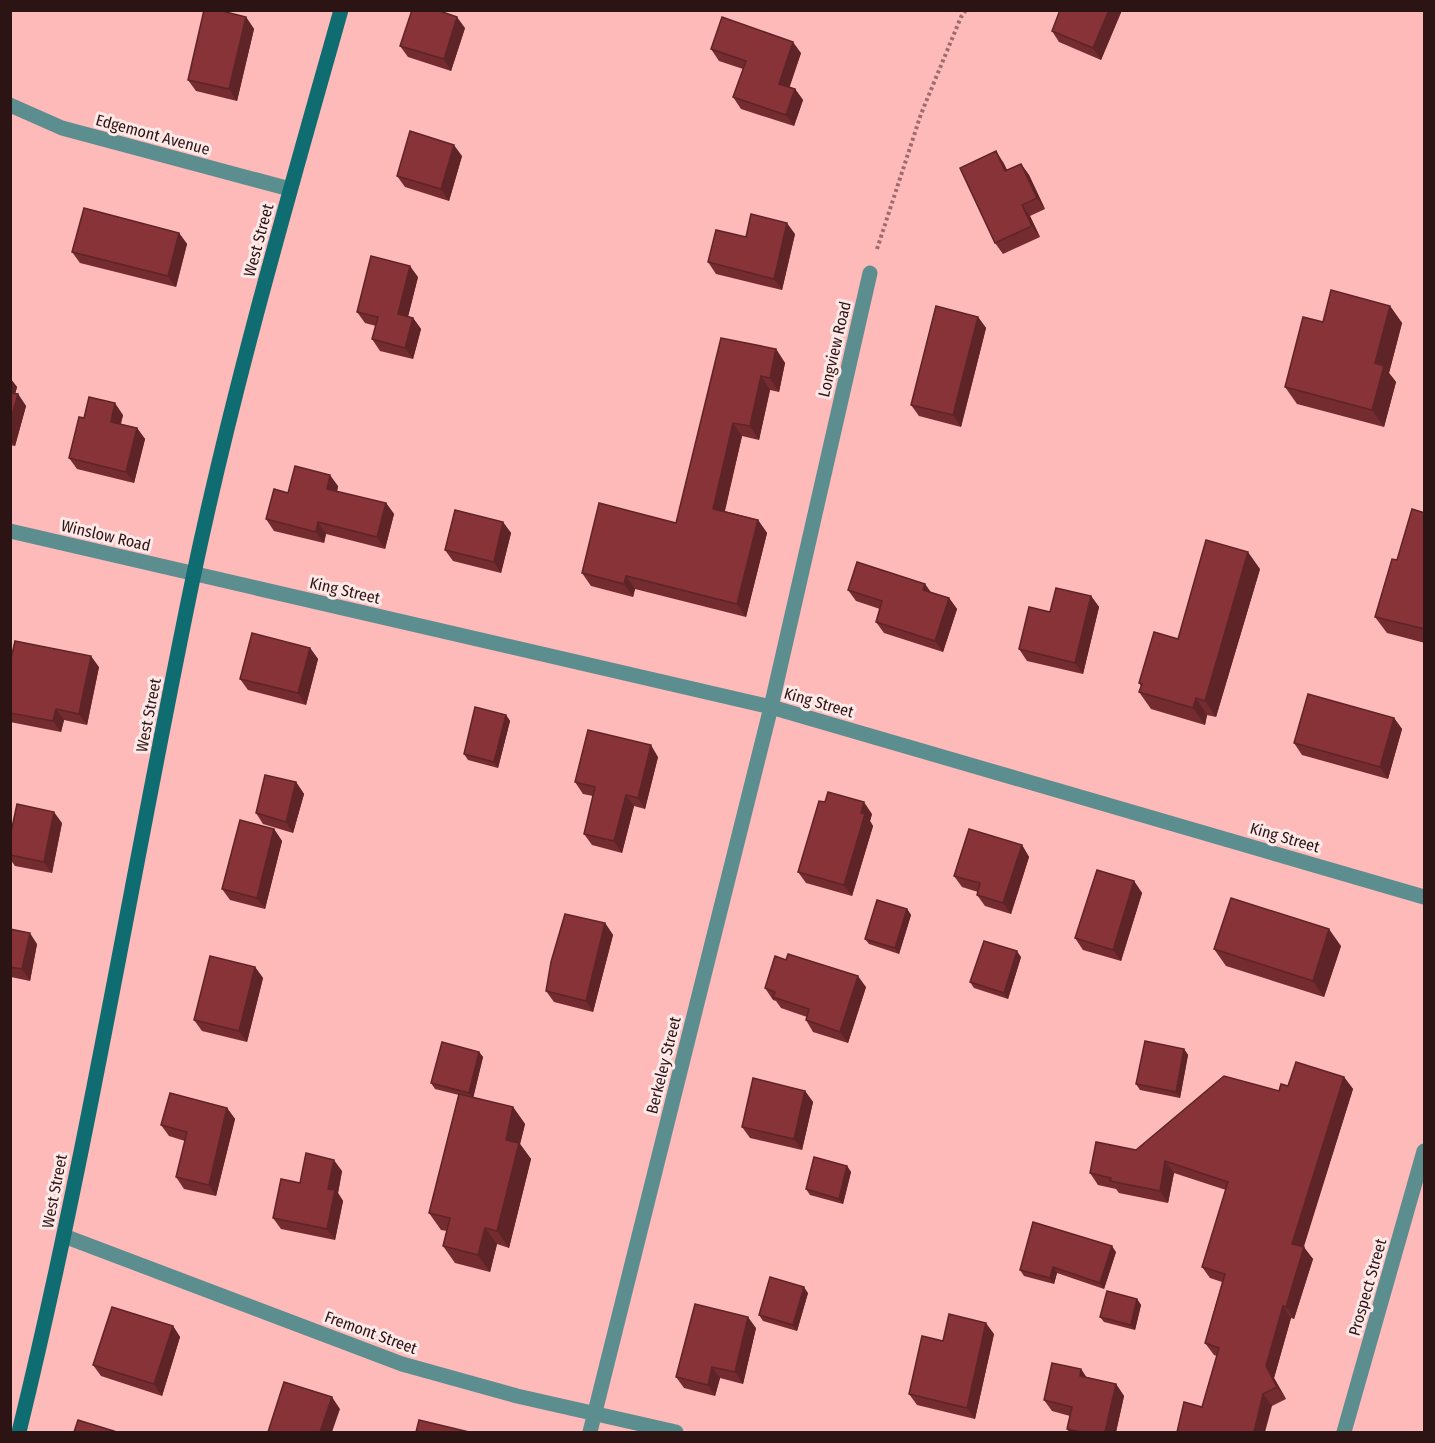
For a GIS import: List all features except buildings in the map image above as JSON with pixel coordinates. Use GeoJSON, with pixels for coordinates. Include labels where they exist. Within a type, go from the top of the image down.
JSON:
{"type":"FeatureCollection","features":[{"type":"Feature","properties":{"kind":"main road","name":"West Street"},"geometry":{"type":"LineString","coordinates":[[19,1432],[64,1236],[194,574],[290,189],[341,10]]}},
{"type":"Feature","properties":{"kind":"street","name":"Edgemont Avenue"},"geometry":{"type":"LineString","coordinates":[[10,105],[62,128],[290,189]]}},
{"type":"Feature","properties":{"kind":"street","name":"Longview Road"},"geometry":{"type":"LineString","coordinates":[[771,706],[870,273]]}},
{"type":"Feature","properties":{"kind":"street","name":"Winslow Road"},"geometry":{"type":"LineString","coordinates":[[10,531],[194,574]]}},
{"type":"Feature","properties":{"kind":"street","name":"King Street"},"geometry":{"type":"LineString","coordinates":[[194,574],[771,706],[1425,897]]}},
{"type":"Feature","properties":{"kind":"street","name":"Berkeley Street"},"geometry":{"type":"LineString","coordinates":[[590,1432],[771,706]]}},
{"type":"Feature","properties":{"kind":"street","name":"Prospect Street"},"geometry":{"type":"LineString","coordinates":[[1344,1432],[1425,1151]]}},
{"type":"Feature","properties":{"kind":"street","name":"Fremont Street"},"geometry":{"type":"LineString","coordinates":[[64,1236],[402,1364],[459,1381],[676,1432]]}},
{"type":"Feature","properties":{"kind":"path"},"geometry":{"type":"LineString","coordinates":[[870,273],[921,114],[961,17],[966,10]]}}]}
